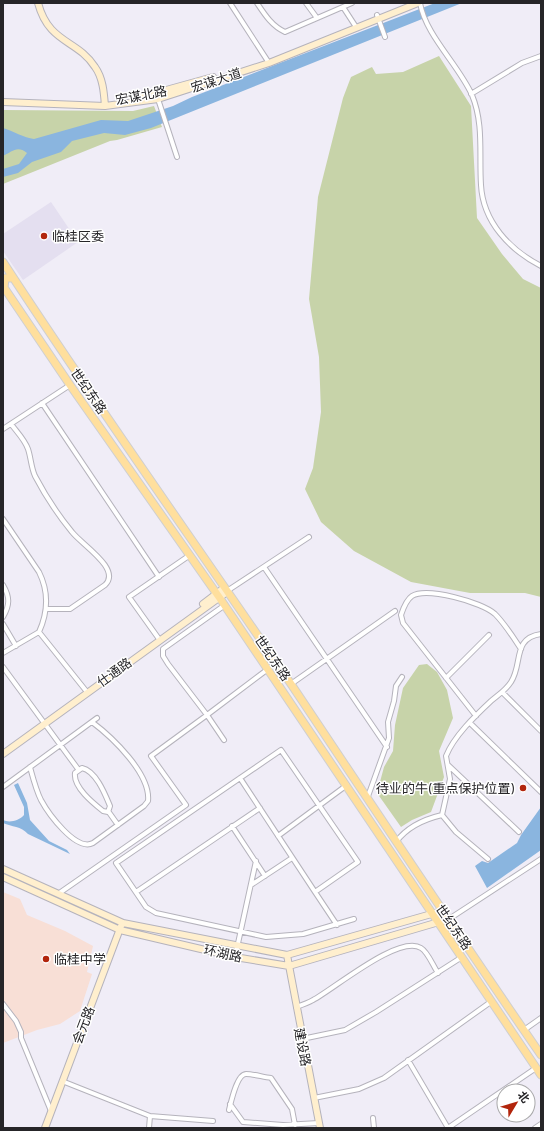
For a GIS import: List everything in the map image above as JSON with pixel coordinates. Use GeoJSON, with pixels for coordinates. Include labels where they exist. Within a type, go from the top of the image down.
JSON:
{"type":"FeatureCollection","features":[{"type":"Feature","properties":{"kind":"main road"},"geometry":{"type":"LineString","coordinates":[[38,3],[44,19],[55,34],[96,67],[101,78],[105,104]]}},
{"type":"Feature","properties":{"kind":"main road"},"geometry":{"type":"LineString","coordinates":[[377,17],[407,3]]}},
{"type":"Feature","properties":{"kind":"main road","name":"宏谋大道"},"geometry":{"type":"LineString","coordinates":[[3,102],[105,104],[158,99],[268,61],[377,17],[419,5]]}},
{"type":"Feature","properties":{"kind":"main road","name":"宏谋北路"},"geometry":{"type":"LineString","coordinates":[[3,98],[105,104],[146,96],[268,61]]}},
{"type":"Feature","properties":{"kind":"main road","name":"世纪东路"},"geometry":{"type":"LineString","coordinates":[[3,262],[80,379],[291,684],[442,911],[449,919],[541,1055]]}},
{"type":"Feature","properties":{"kind":"main road"},"geometry":{"type":"LineString","coordinates":[[4,287],[5,278],[13,278]]}},
{"type":"Feature","properties":{"kind":"main road","name":"世纪东路"},"geometry":{"type":"LineString","coordinates":[[4,287],[70,385],[225,605],[434,913],[541,1075]]}},
{"type":"Feature","properties":{"kind":"main road"},"geometry":{"type":"LineString","coordinates":[[70,385],[80,379]]}},
{"type":"Feature","properties":{"kind":"main road","name":"仕通路"},"geometry":{"type":"LineString","coordinates":[[3,754],[158,638],[226,590]]}},
{"type":"Feature","properties":{"kind":"main road","name":"仕通路"},"geometry":{"type":"LineString","coordinates":[[3,749],[44,722]]}},
{"type":"Feature","properties":{"kind":"main road","name":"环湖路"},"geometry":{"type":"LineString","coordinates":[[3,869],[123,923],[287,956],[442,911]]}},
{"type":"Feature","properties":{"kind":"main road","name":"环湖路"},"geometry":{"type":"LineString","coordinates":[[3,878],[120,930],[235,957],[289,966],[449,919]]}},
{"type":"Feature","properties":{"kind":"main road","name":"会元路"},"geometry":{"type":"LineString","coordinates":[[45,1128],[123,923]]}},
{"type":"Feature","properties":{"kind":"main road","name":"建设路"},"geometry":{"type":"LineString","coordinates":[[287,956],[319,1126]]}},
{"type":"Feature","properties":{"kind":"street"},"geometry":{"type":"LineString","coordinates":[[230,3],[268,61]]}},
{"type":"Feature","properties":{"kind":"street"},"geometry":{"type":"LineString","coordinates":[[257,3],[270,22],[278,29],[285,32],[352,3]]}},
{"type":"Feature","properties":{"kind":"street"},"geometry":{"type":"LineString","coordinates":[[306,3],[317,18]]}},
{"type":"Feature","properties":{"kind":"street"},"geometry":{"type":"LineString","coordinates":[[419,5],[425,19],[471,94],[481,132],[482,193],[489,214],[500,234],[515,250],[541,266]]}},
{"type":"Feature","properties":{"kind":"street"},"geometry":{"type":"LineString","coordinates":[[343,7],[355,26]]}},
{"type":"Feature","properties":{"kind":"street"},"geometry":{"type":"LineString","coordinates":[[377,17],[385,37]]}},
{"type":"Feature","properties":{"kind":"street"},"geometry":{"type":"LineString","coordinates":[[471,94],[522,63],[541,56]]}},
{"type":"Feature","properties":{"kind":"street"},"geometry":{"type":"LineString","coordinates":[[158,99],[178,157]]}},
{"type":"Feature","properties":{"kind":"street"},"geometry":{"type":"LineString","coordinates":[[3,429],[70,385]]}},
{"type":"Feature","properties":{"kind":"street"},"geometry":{"type":"LineString","coordinates":[[42,403],[159,577]]}},
{"type":"Feature","properties":{"kind":"street"},"geometry":{"type":"LineString","coordinates":[[11,424],[27,446],[34,475],[56,511],[77,538],[106,565],[110,574],[109,580],[105,585],[70,609],[46,609]]}},
{"type":"Feature","properties":{"kind":"street"},"geometry":{"type":"LineString","coordinates":[[3,519],[41,577],[47,594],[46,609],[39,632],[3,653]]}},
{"type":"Feature","properties":{"kind":"street"},"geometry":{"type":"LineString","coordinates":[[226,590],[309,537]]}},
{"type":"Feature","properties":{"kind":"street"},"geometry":{"type":"LineString","coordinates":[[158,638],[129,597],[190,555]]}},
{"type":"Feature","properties":{"kind":"street"},"geometry":{"type":"LineString","coordinates":[[264,567],[387,747]]}},
{"type":"Feature","properties":{"kind":"street"},"geometry":{"type":"LineString","coordinates":[[3,585],[7,592],[9,603],[3,617]]}},
{"type":"Feature","properties":{"kind":"street"},"geometry":{"type":"LineString","coordinates":[[476,716],[402,621],[401,615],[405,606],[412,596],[446,595],[458,597],[488,609],[499,619],[521,649]]}},
{"type":"Feature","properties":{"kind":"street"},"geometry":{"type":"LineString","coordinates":[[224,740],[168,664],[163,650],[225,605]]}},
{"type":"Feature","properties":{"kind":"street"},"geometry":{"type":"LineString","coordinates":[[291,684],[395,611]]}},
{"type":"Feature","properties":{"kind":"street"},"geometry":{"type":"LineString","coordinates":[[3,624],[16,646]]}},
{"type":"Feature","properties":{"kind":"street"},"geometry":{"type":"LineString","coordinates":[[39,632],[86,691]]}},
{"type":"Feature","properties":{"kind":"street"},"geometry":{"type":"LineString","coordinates":[[442,814],[449,784],[446,756],[448,752],[476,716],[502,692],[514,676],[521,649],[528,639],[541,634]]}},
{"type":"Feature","properties":{"kind":"street"},"geometry":{"type":"LineString","coordinates":[[446,678],[489,635]]}},
{"type":"Feature","properties":{"kind":"street"},"geometry":{"type":"LineString","coordinates":[[3,667],[78,769]]}},
{"type":"Feature","properties":{"kind":"street"},"geometry":{"type":"LineString","coordinates":[[58,894],[186,805],[150,756],[268,669]]}},
{"type":"Feature","properties":{"kind":"street"},"geometry":{"type":"LineString","coordinates":[[367,799],[390,738],[388,722],[394,701],[396,686],[402,677]]}},
{"type":"Feature","properties":{"kind":"street"},"geometry":{"type":"LineString","coordinates":[[502,692],[541,731]]}},
{"type":"Feature","properties":{"kind":"street"},"geometry":{"type":"LineString","coordinates":[[3,787],[97,718]]}},
{"type":"Feature","properties":{"kind":"street"},"geometry":{"type":"LineString","coordinates":[[30,767],[39,795],[46,809],[62,827],[79,842],[90,844],[118,825],[146,804],[148,799],[147,792],[140,775],[129,757],[114,740],[92,722]]}},
{"type":"Feature","properties":{"kind":"street"},"geometry":{"type":"LineString","coordinates":[[470,723],[541,792]]}},
{"type":"Feature","properties":{"kind":"street"},"geometry":{"type":"LineString","coordinates":[[315,892],[358,862],[282,750],[116,862],[146,907],[156,913],[266,937],[314,932],[354,919]]}},
{"type":"Feature","properties":{"kind":"street"},"geometry":{"type":"LineString","coordinates":[[448,765],[519,832]]}},
{"type":"Feature","properties":{"kind":"street"},"geometry":{"type":"LineString","coordinates":[[78,769],[82,768],[87,770],[97,780],[110,806],[108,811]]}},
{"type":"Feature","properties":{"kind":"street"},"geometry":{"type":"LineString","coordinates":[[78,769],[75,773],[75,778],[83,791],[103,811],[108,811],[118,825]]}},
{"type":"Feature","properties":{"kind":"street"},"geometry":{"type":"LineString","coordinates":[[240,778],[338,925]]}},
{"type":"Feature","properties":{"kind":"street"},"geometry":{"type":"LineString","coordinates":[[278,836],[347,785]]}},
{"type":"Feature","properties":{"kind":"street"},"geometry":{"type":"LineString","coordinates":[[136,892],[260,808]]}},
{"type":"Feature","properties":{"kind":"street"},"geometry":{"type":"LineString","coordinates":[[396,842],[400,836],[418,824],[442,814]]}},
{"type":"Feature","properties":{"kind":"street"},"geometry":{"type":"LineString","coordinates":[[442,814],[456,832],[488,859]]}},
{"type":"Feature","properties":{"kind":"street"},"geometry":{"type":"LineString","coordinates":[[232,826],[265,876]]}},
{"type":"Feature","properties":{"kind":"street"},"geometry":{"type":"LineString","coordinates":[[251,885],[292,858]]}},
{"type":"Feature","properties":{"kind":"street"},"geometry":{"type":"LineString","coordinates":[[449,919],[541,859]]}},
{"type":"Feature","properties":{"kind":"street"},"geometry":{"type":"LineString","coordinates":[[235,957],[256,861]]}},
{"type":"Feature","properties":{"kind":"street"},"geometry":{"type":"LineString","coordinates":[[296,1007],[313,1001],[383,955],[400,948],[417,946],[422,949],[438,973]]}},
{"type":"Feature","properties":{"kind":"street"},"geometry":{"type":"LineString","coordinates":[[302,1039],[345,1030],[462,957]]}},
{"type":"Feature","properties":{"kind":"street"},"geometry":{"type":"LineString","coordinates":[[314,1098],[364,1088],[384,1078],[492,1001]]}},
{"type":"Feature","properties":{"kind":"street"},"geometry":{"type":"LineString","coordinates":[[3,1004],[18,1027],[21,1038],[51,1111]]}},
{"type":"Feature","properties":{"kind":"street"},"geometry":{"type":"LineString","coordinates":[[524,1030],[541,1018]]}},
{"type":"Feature","properties":{"kind":"street"},"geometry":{"type":"LineString","coordinates":[[408,1060],[448,1128],[536,1068]]}},
{"type":"Feature","properties":{"kind":"street"},"geometry":{"type":"LineString","coordinates":[[229,1110],[238,1080],[242,1075],[247,1074],[271,1078],[292,1109],[295,1125]]}},
{"type":"Feature","properties":{"kind":"street"},"geometry":{"type":"LineString","coordinates":[[62,1081],[150,1116],[213,1121]]}},
{"type":"Feature","properties":{"kind":"street"},"geometry":{"type":"LineString","coordinates":[[230,1104],[243,1122],[319,1126]]}},
{"type":"Feature","properties":{"kind":"street"},"geometry":{"type":"LineString","coordinates":[[149,1128],[150,1116]]}},
{"type":"Feature","properties":{"kind":"street"},"geometry":{"type":"LineString","coordinates":[[373,1118],[374,1128]]}},
{"type":"Feature","properties":{"kind":"street"},"geometry":{"type":"LineString","coordinates":[[535,1128],[541,1124]]}},
{"type":"Feature","properties":{"kind":"shaded area"},"geometry":{"type":"Polygon","coordinates":[[[51,202],[78,242],[23,280],[3,251],[3,234],[51,202]]]}},
{"type":"Feature","properties":{"kind":"shaded area","name":"临桂中学"},"geometry":{"type":"Polygon","coordinates":[[[3,892],[20,899],[27,915],[65,931],[93,946],[87,972],[92,974],[80,1011],[60,1024],[37,1030],[3,1043],[3,892]]]}},
{"type":"Feature","properties":{"kind":"green space"},"geometry":{"type":"Polygon","coordinates":[[[439,56],[471,106],[477,218],[502,254],[523,279],[541,288],[541,597],[525,593],[470,593],[411,582],[354,551],[321,522],[305,489],[313,468],[321,412],[319,357],[309,299],[318,197],[343,98],[351,77],[372,67],[376,74],[403,72],[439,56]]]}},
{"type":"Feature","properties":{"kind":"green space"},"geometry":{"type":"Polygon","coordinates":[[[154,106],[162,127],[110,141],[3,184],[3,110],[133,111],[154,106]]]}},
{"type":"Feature","properties":{"kind":"green space"},"geometry":{"type":"Polygon","coordinates":[[[427,664],[437,672],[447,690],[453,718],[439,751],[444,777],[431,812],[412,820],[401,827],[377,793],[384,767],[393,751],[395,725],[403,688],[419,665],[427,664]]]}},
{"type":"Feature","properties":{"kind":"water"},"geometry":{"type":"Polygon","coordinates":[[[435,3],[462,3],[151,128],[125,135],[104,133],[72,141],[61,152],[32,162],[18,173],[3,177],[3,169],[19,164],[27,153],[17,149],[3,156],[3,128],[34,139],[101,120],[128,121],[173,106],[192,97],[435,3]]]}},
{"type":"Feature","properties":{"kind":"water"},"geometry":{"type":"Polygon","coordinates":[[[18,783],[27,803],[30,820],[49,841],[67,850],[70,854],[28,834],[19,828],[3,823],[3,820],[14,821],[24,815],[24,807],[14,785],[18,783]]]}},
{"type":"Feature","properties":{"kind":"water"},"geometry":{"type":"Polygon","coordinates":[[[541,807],[541,850],[487,888],[475,866],[482,861],[488,863],[517,843],[541,807]]]}},
{"type":"Feature","properties":{"kind":"place","name":"临桂区委"},"geometry":{"type":"Point","coordinates":[44,236]}},
{"type":"Feature","properties":{"kind":"place","name":"待业的牛(重点保护位置)"},"geometry":{"type":"Point","coordinates":[523,788]}},
{"type":"Feature","properties":{"kind":"place","name":"临桂中学"},"geometry":{"type":"Point","coordinates":[46,959]}}]}
